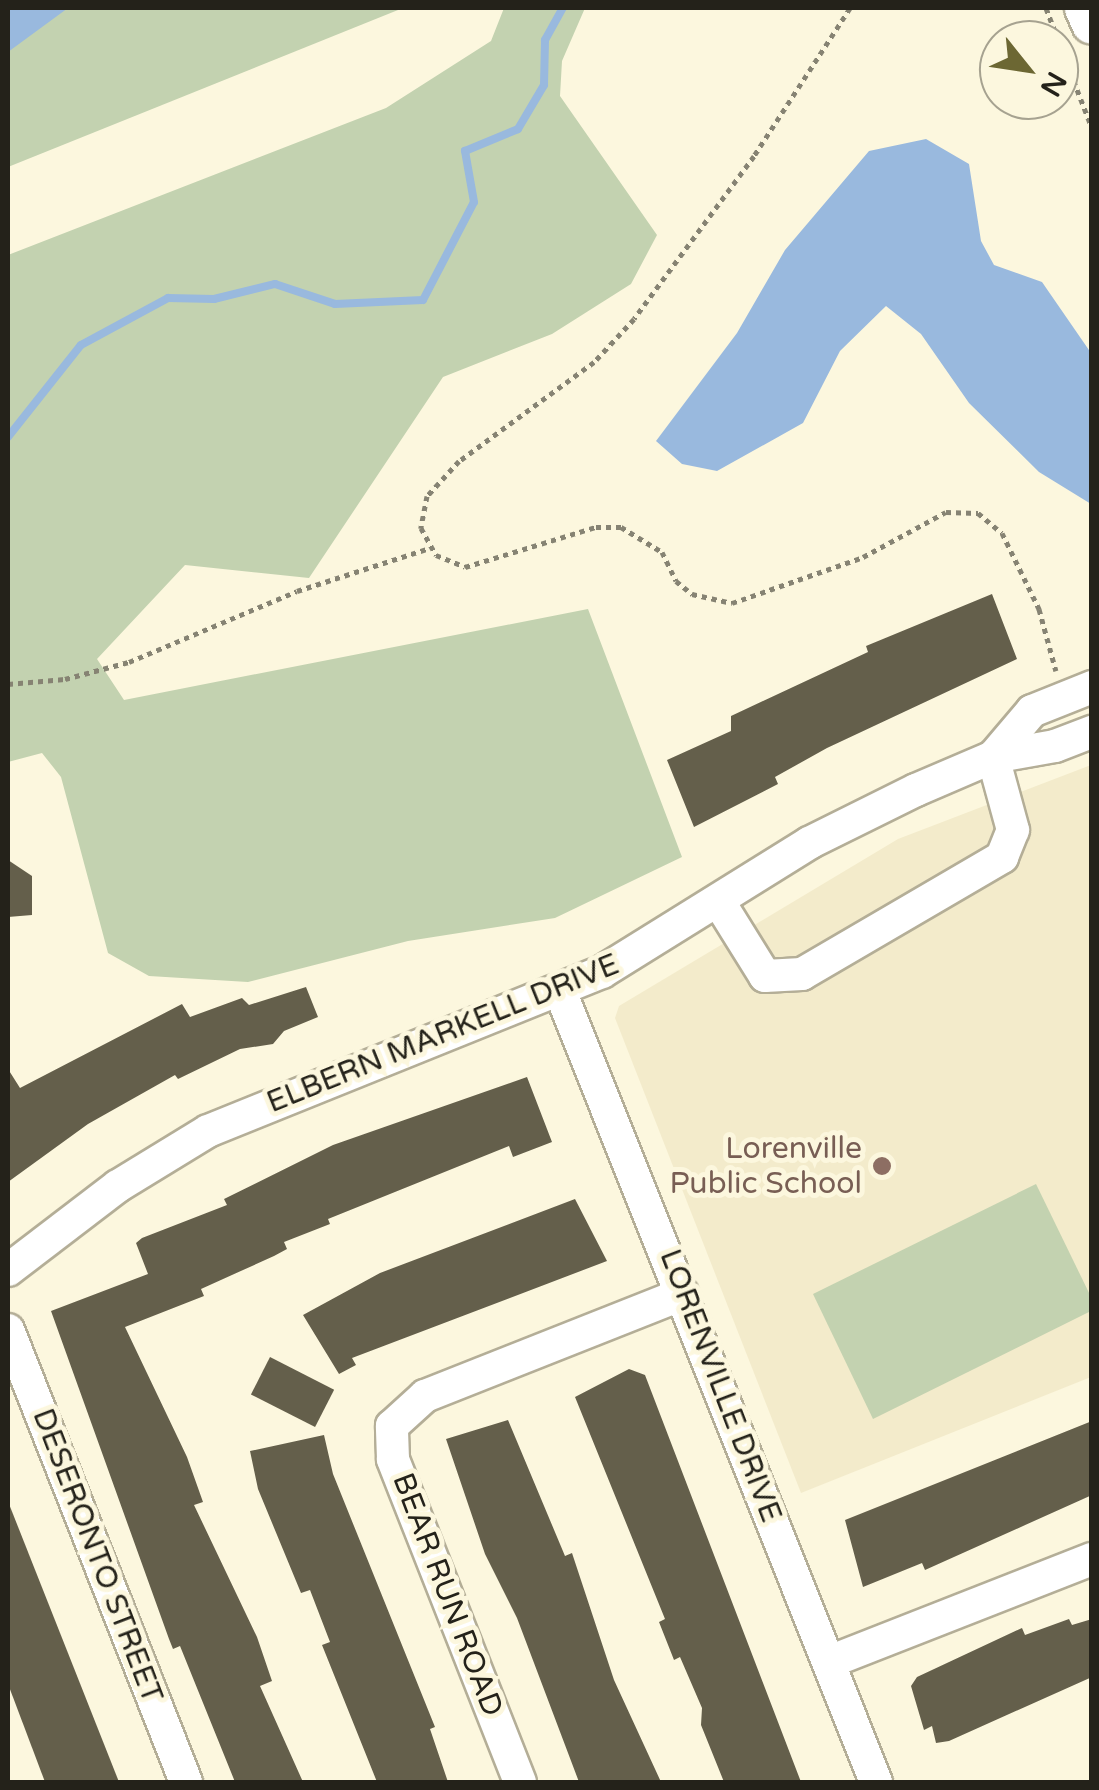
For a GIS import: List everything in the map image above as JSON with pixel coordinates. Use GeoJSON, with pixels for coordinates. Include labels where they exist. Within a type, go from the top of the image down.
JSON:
{"type":"FeatureCollection","features":[{"type":"Feature","properties":{"kind":"main road"},"geometry":{"type":"LineString","coordinates":[[1085,8],[1092,24]]}},
{"type":"Feature","properties":{"kind":"street","name":"ELBERN MARKELL DRIVE"},"geometry":{"type":"LineString","coordinates":[[994,757],[1032,711],[1092,686]]}},
{"type":"Feature","properties":{"kind":"street","name":"ELBERN MARKELL DRIVE"},"geometry":{"type":"LineString","coordinates":[[8,1270],[118,1186],[208,1131],[560,991],[627,960],[855,818],[994,757],[1055,746],[1092,732]]}},
{"type":"Feature","properties":{"kind":"street"},"geometry":{"type":"LineString","coordinates":[[720,902],[766,976],[802,974],[1002,857],[1013,830],[994,757]]}},
{"type":"Feature","properties":{"kind":"street","name":"LORENVILLE DRIVE"},"geometry":{"type":"LineString","coordinates":[[560,991],[876,1782]]}},
{"type":"Feature","properties":{"kind":"street","name":"BEAR RUN ROAD"},"geometry":{"type":"LineString","coordinates":[[520,1782],[393,1459],[392,1426],[425,1396],[683,1294]]}},
{"type":"Feature","properties":{"kind":"street","name":"DESERONTO STREET"},"geometry":{"type":"LineString","coordinates":[[8,1330],[186,1782]]}},
{"type":"Feature","properties":{"kind":"street"},"geometry":{"type":"LineString","coordinates":[[828,1662],[1092,1559]]}},
{"type":"Feature","properties":{"kind":"path"},"geometry":{"type":"LineString","coordinates":[[850,8],[754,156],[634,319],[594,362],[459,461],[427,496],[421,528],[430,548],[465,568],[596,526],[621,528],[662,552],[676,581],[692,594],[732,604],[863,557],[932,518],[962,510],[1002,533],[1039,610],[1057,673]]}},
{"type":"Feature","properties":{"kind":"path"},"geometry":{"type":"LineString","coordinates":[[1079,95],[1092,128]]}},
{"type":"Feature","properties":{"kind":"path"},"geometry":{"type":"LineString","coordinates":[[8,684],[66,679],[129,662],[297,592],[430,548]]}},
{"type":"Feature","properties":{"kind":"shaded area","name":"Lorenville Public School"},"geometry":{"type":"Polygon","coordinates":[[[1091,765],[1091,1377],[801,1493],[615,1018],[619,1006],[898,839],[1091,765]]]}},
{"type":"Feature","properties":{"kind":"green space"},"geometry":{"type":"Polygon","coordinates":[[[8,8],[403,8],[8,167],[8,8]]]}},
{"type":"Feature","properties":{"kind":"green space"},"geometry":{"type":"Polygon","coordinates":[[[504,8],[585,8],[562,61],[560,96],[657,235],[631,284],[552,334],[443,377],[309,578],[185,565],[97,659],[124,700],[588,609],[682,857],[555,918],[408,941],[248,982],[149,976],[108,953],[61,777],[42,753],[8,762],[8,255],[386,108],[491,41],[504,8]]]}},
{"type":"Feature","properties":{"kind":"green space"},"geometry":{"type":"Polygon","coordinates":[[[1036,1184],[1091,1297],[1091,1311],[873,1419],[813,1294],[1036,1184]]]}},
{"type":"Feature","properties":{"kind":"water"},"geometry":{"type":"Polygon","coordinates":[[[8,8],[68,8],[8,52],[8,8]]]}},
{"type":"Feature","properties":{"kind":"water"},"geometry":{"type":"Polygon","coordinates":[[[926,139],[969,164],[981,241],[994,265],[1042,282],[1091,353],[1091,504],[1039,472],[969,403],[921,334],[886,306],[840,351],[803,423],[717,471],[682,464],[656,441],[737,333],[785,250],[869,151],[926,139]]]}},
{"type":"Feature","properties":{"kind":"building"},"geometry":{"type":"Polygon","coordinates":[[[992,594],[1017,659],[827,748],[775,777],[778,784],[694,827],[667,760],[731,731],[731,716],[868,652],[866,646],[992,594]]]}},
{"type":"Feature","properties":{"kind":"building"},"geometry":{"type":"Polygon","coordinates":[[[8,860],[32,876],[32,915],[8,917],[8,860]]]}},
{"type":"Feature","properties":{"kind":"building"},"geometry":{"type":"Polygon","coordinates":[[[306,987],[318,1017],[284,1031],[273,1044],[240,1049],[178,1079],[175,1075],[88,1124],[8,1182],[8,1069],[20,1088],[182,1004],[190,1017],[242,998],[249,1005],[306,987]]]}},
{"type":"Feature","properties":{"kind":"building"},"geometry":{"type":"Polygon","coordinates":[[[527,1077],[552,1142],[513,1157],[509,1146],[328,1219],[330,1224],[284,1242],[287,1249],[201,1289],[204,1296],[125,1327],[187,1457],[203,1502],[194,1505],[257,1637],[272,1681],[260,1686],[303,1782],[235,1782],[180,1646],[173,1649],[169,1639],[51,1311],[148,1274],[136,1243],[142,1238],[227,1205],[224,1199],[333,1145],[527,1077]]]}},
{"type":"Feature","properties":{"kind":"building"},"geometry":{"type":"Polygon","coordinates":[[[575,1199],[607,1261],[352,1358],[356,1365],[339,1374],[303,1315],[380,1273],[575,1199]]]}},
{"type":"Feature","properties":{"kind":"building"},"geometry":{"type":"Polygon","coordinates":[[[270,1357],[334,1390],[315,1427],[251,1394],[270,1357]]]}},
{"type":"Feature","properties":{"kind":"building"},"geometry":{"type":"Polygon","coordinates":[[[629,1369],[645,1375],[801,1782],[724,1782],[701,1725],[702,1708],[680,1657],[674,1660],[659,1622],[665,1619],[575,1397],[629,1369]]]}},
{"type":"Feature","properties":{"kind":"building"},"geometry":{"type":"Polygon","coordinates":[[[508,1420],[565,1556],[572,1553],[614,1680],[661,1782],[579,1782],[517,1618],[485,1554],[446,1439],[508,1420]]]}},
{"type":"Feature","properties":{"kind":"building"},"geometry":{"type":"Polygon","coordinates":[[[1092,1421],[1092,1495],[925,1570],[922,1563],[863,1587],[845,1520],[1092,1421]]]}},
{"type":"Feature","properties":{"kind":"building"},"geometry":{"type":"Polygon","coordinates":[[[324,1435],[333,1474],[435,1727],[430,1729],[448,1782],[377,1782],[322,1645],[330,1642],[310,1590],[301,1593],[258,1489],[250,1451],[324,1435]]]}},
{"type":"Feature","properties":{"kind":"building"},"geometry":{"type":"Polygon","coordinates":[[[8,1504],[119,1782],[45,1782],[8,1684],[8,1504]]]}},
{"type":"Feature","properties":{"kind":"building"},"geometry":{"type":"Polygon","coordinates":[[[1069,1619],[1072,1625],[1092,1619],[1092,1677],[949,1741],[936,1743],[932,1726],[924,1730],[911,1686],[917,1677],[1022,1628],[1025,1635],[1069,1619]]]}},
{"type":"Feature","properties":{"kind":"waterway"},"geometry":{"type":"LineString","coordinates":[[8,437],[81,345],[168,298],[214,299],[275,284],[335,304],[423,300],[474,202],[465,151],[518,129],[544,85],[545,40],[563,8]]}},
{"type":"Feature","properties":{"kind":"place","name":"Lorenville Public School"},"geometry":{"type":"Point","coordinates":[882,1166]}}]}
